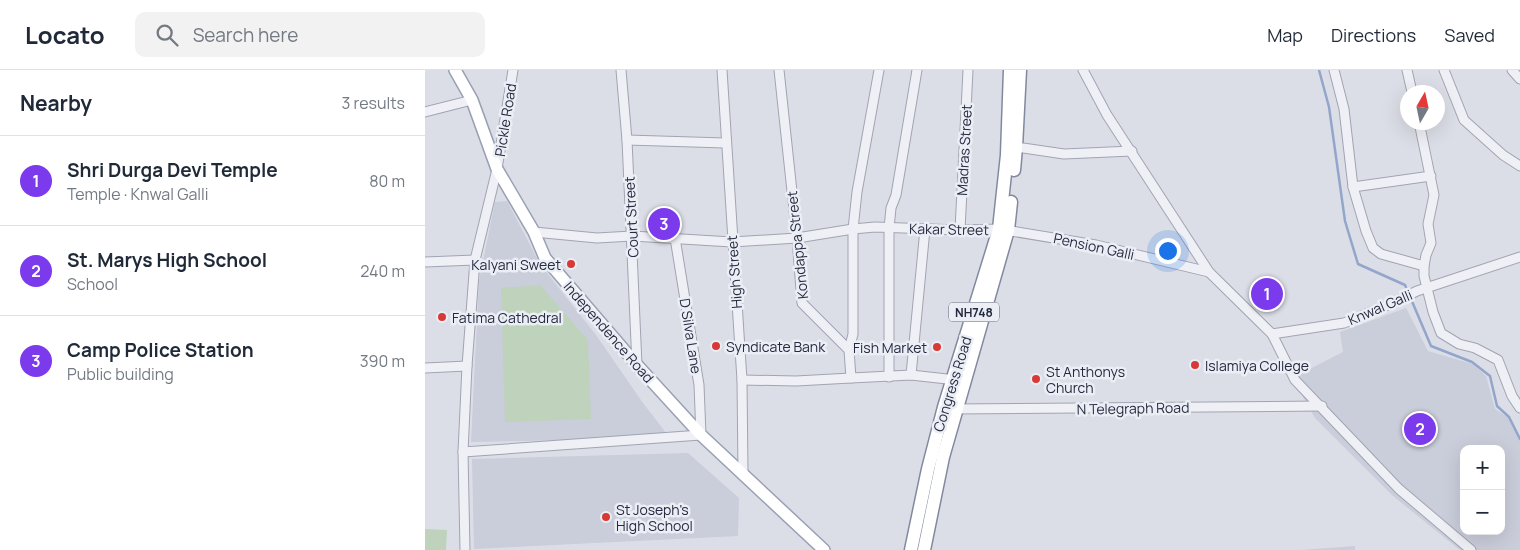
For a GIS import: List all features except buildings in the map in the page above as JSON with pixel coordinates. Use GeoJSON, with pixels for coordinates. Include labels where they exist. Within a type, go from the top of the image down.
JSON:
{"type":"FeatureCollection","features":[{"type":"Feature","properties":{"kind":"highway","name":"Congress Road"},"geometry":{"type":"LineString","coordinates":[[1004,229],[1011,70]]}},
{"type":"Feature","properties":{"kind":"highway","name":"Congress Road"},"geometry":{"type":"LineString","coordinates":[[911,550],[928,469],[959,380],[1004,229],[1016,147],[1020,70]]}},
{"type":"Feature","properties":{"kind":"highway","name":"Congress Road"},"geometry":{"type":"LineString","coordinates":[[924,550],[943,457],[950,408]]}},
{"type":"Feature","properties":{"kind":"main road","name":"Independence Road"},"geometry":{"type":"LineString","coordinates":[[455,70],[472,100],[497,170],[534,232],[545,258],[637,365],[701,435],[824,550]]}},
{"type":"Feature","properties":{"kind":"street","name":"Pickle Road"},"geometry":{"type":"LineString","coordinates":[[465,550],[463,452],[475,260],[497,170],[513,70]]}},
{"type":"Feature","properties":{"kind":"street","name":"Court Street"},"geometry":{"type":"LineString","coordinates":[[621,70],[627,140],[637,365]]}},
{"type":"Feature","properties":{"kind":"street","name":"High Street"},"geometry":{"type":"LineString","coordinates":[[722,70],[725,143],[742,380],[743,473]]}},
{"type":"Feature","properties":{"kind":"street","name":"Kondappa Street"},"geometry":{"type":"LineString","coordinates":[[779,70],[802,304],[849,350]]}},
{"type":"Feature","properties":{"kind":"street"},"geometry":{"type":"LineString","coordinates":[[851,378],[849,350],[853,334],[853,229],[857,192],[879,70]]}},
{"type":"Feature","properties":{"kind":"street"},"geometry":{"type":"LineString","coordinates":[[889,377],[889,228],[891,208],[898,185],[917,70]]}},
{"type":"Feature","properties":{"kind":"street","name":"Madras Street"},"geometry":{"type":"LineString","coordinates":[[960,230],[968,70]]}},
{"type":"Feature","properties":{"kind":"street"},"geometry":{"type":"LineString","coordinates":[[1083,70],[1107,115],[1209,272],[1272,334],[1295,380],[1399,489],[1471,550]]}},
{"type":"Feature","properties":{"kind":"street"},"geometry":{"type":"LineString","coordinates":[[1334,70],[1344,109],[1353,187],[1373,248],[1381,254],[1424,266]]}},
{"type":"Feature","properties":{"kind":"street"},"geometry":{"type":"LineString","coordinates":[[1407,70],[1410,85]]}},
{"type":"Feature","properties":{"kind":"street"},"geometry":{"type":"LineString","coordinates":[[1444,70],[1464,120],[1503,155],[1520,166]]}},
{"type":"Feature","properties":{"kind":"street"},"geometry":{"type":"LineString","coordinates":[[1512,70],[1520,79]]}},
{"type":"Feature","properties":{"kind":"street"},"geometry":{"type":"LineString","coordinates":[[425,112],[472,100]]}},
{"type":"Feature","properties":{"kind":"street"},"geometry":{"type":"LineString","coordinates":[[1421,130],[1435,194],[1429,224],[1431,243],[1426,254],[1424,266],[1424,276],[1433,312],[1441,333],[1459,344],[1475,348],[1498,360],[1512,396],[1520,408]]}},
{"type":"Feature","properties":{"kind":"street"},"geometry":{"type":"LineString","coordinates":[[627,140],[725,143]]}},
{"type":"Feature","properties":{"kind":"street"},"geometry":{"type":"LineString","coordinates":[[1016,147],[1064,154],[1132,151]]}},
{"type":"Feature","properties":{"kind":"street"},"geometry":{"type":"LineString","coordinates":[[1353,187],[1431,176]]}},
{"type":"Feature","properties":{"kind":"street","name":"Kakar Street"},"geometry":{"type":"LineString","coordinates":[[534,232],[597,238],[632,236],[732,242],[797,238],[853,229],[1004,229]]}},
{"type":"Feature","properties":{"kind":"street"},"geometry":{"type":"LineString","coordinates":[[911,375],[925,229]]}},
{"type":"Feature","properties":{"kind":"street","name":"Pension Galli"},"geometry":{"type":"LineString","coordinates":[[1004,229],[1096,245],[1209,272]]}},
{"type":"Feature","properties":{"kind":"street","name":"D Silva Lane"},"geometry":{"type":"LineString","coordinates":[[675,238],[699,385],[701,435]]}},
{"type":"Feature","properties":{"kind":"street","name":"Knwal Galli"},"geometry":{"type":"LineString","coordinates":[[1272,334],[1344,323],[1417,291],[1520,257]]}},
{"type":"Feature","properties":{"kind":"street"},"geometry":{"type":"LineString","coordinates":[[425,262],[475,260]]}},
{"type":"Feature","properties":{"kind":"street"},"geometry":{"type":"LineString","coordinates":[[425,368],[467,366]]}},
{"type":"Feature","properties":{"kind":"street"},"geometry":{"type":"LineString","coordinates":[[742,380],[796,381],[911,375],[959,380]]}},
{"type":"Feature","properties":{"kind":"street","name":"N Telegraph Road"},"geometry":{"type":"LineString","coordinates":[[950,408],[1321,406]]}},
{"type":"Feature","properties":{"kind":"street"},"geometry":{"type":"LineString","coordinates":[[463,452],[701,435]]}},
{"type":"Feature","properties":{"kind":"shaded area"},"geometry":{"type":"Polygon","coordinates":[[[507,201],[540,264],[596,335],[643,403],[670,438],[471,442],[479,281],[495,202],[507,201]]]}},
{"type":"Feature","properties":{"kind":"shaded area"},"geometry":{"type":"Polygon","coordinates":[[[1406,308],[1428,351],[1473,364],[1486,376],[1495,409],[1510,419],[1520,439],[1520,550],[1460,550],[1393,496],[1315,418],[1292,378],[1343,352],[1340,332],[1406,308]]]}},
{"type":"Feature","properties":{"kind":"shaded area","name":"St Joseph's High School"},"geometry":{"type":"Polygon","coordinates":[[[688,453],[739,498],[738,536],[474,549],[472,459],[688,453]]]}},
{"type":"Feature","properties":{"kind":"shaded area"},"geometry":{"type":"Polygon","coordinates":[[[1355,546],[1355,550],[1301,550],[1355,546]]]}},
{"type":"Feature","properties":{"kind":"green space"},"geometry":{"type":"Polygon","coordinates":[[[540,285],[588,340],[591,419],[505,422],[501,288],[540,285]]]}},
{"type":"Feature","properties":{"kind":"green space"},"geometry":{"type":"Polygon","coordinates":[[[425,529],[447,530],[446,550],[425,550],[425,529]]]}},
{"type":"Feature","properties":{"kind":"waterway"},"geometry":{"type":"LineString","coordinates":[[1319,70],[1329,107],[1345,221],[1358,264],[1405,285],[1431,346],[1472,362],[1490,376],[1497,406],[1509,417],[1520,439]]}},
{"type":"Feature","properties":{"kind":"place","name":"Camp Police Station"},"geometry":{"type":"Point","coordinates":[664,224]}},
{"type":"Feature","properties":{"kind":"place","name":"Kalyani Sweet"},"geometry":{"type":"Point","coordinates":[571,264]}},
{"type":"Feature","properties":{"kind":"place","name":"Shri Durga Devi Temple"},"geometry":{"type":"Point","coordinates":[1267,294]}},
{"type":"Feature","properties":{"kind":"place","name":"Fatima Cathedral"},"geometry":{"type":"Point","coordinates":[442,317]}},
{"type":"Feature","properties":{"kind":"place","name":"Syndicate Bank"},"geometry":{"type":"Point","coordinates":[716,346]}},
{"type":"Feature","properties":{"kind":"place","name":"Fish Market"},"geometry":{"type":"Point","coordinates":[937,347]}},
{"type":"Feature","properties":{"kind":"place","name":"Islamiya College"},"geometry":{"type":"Point","coordinates":[1195,365]}},
{"type":"Feature","properties":{"kind":"place","name":"St Anthonys Church"},"geometry":{"type":"Point","coordinates":[1036,379]}},
{"type":"Feature","properties":{"kind":"place","name":"St. Marys High School"},"geometry":{"type":"Point","coordinates":[1420,429]}},
{"type":"Feature","properties":{"kind":"place","name":"St Joseph's High School"},"geometry":{"type":"Point","coordinates":[606,517]}}]}
